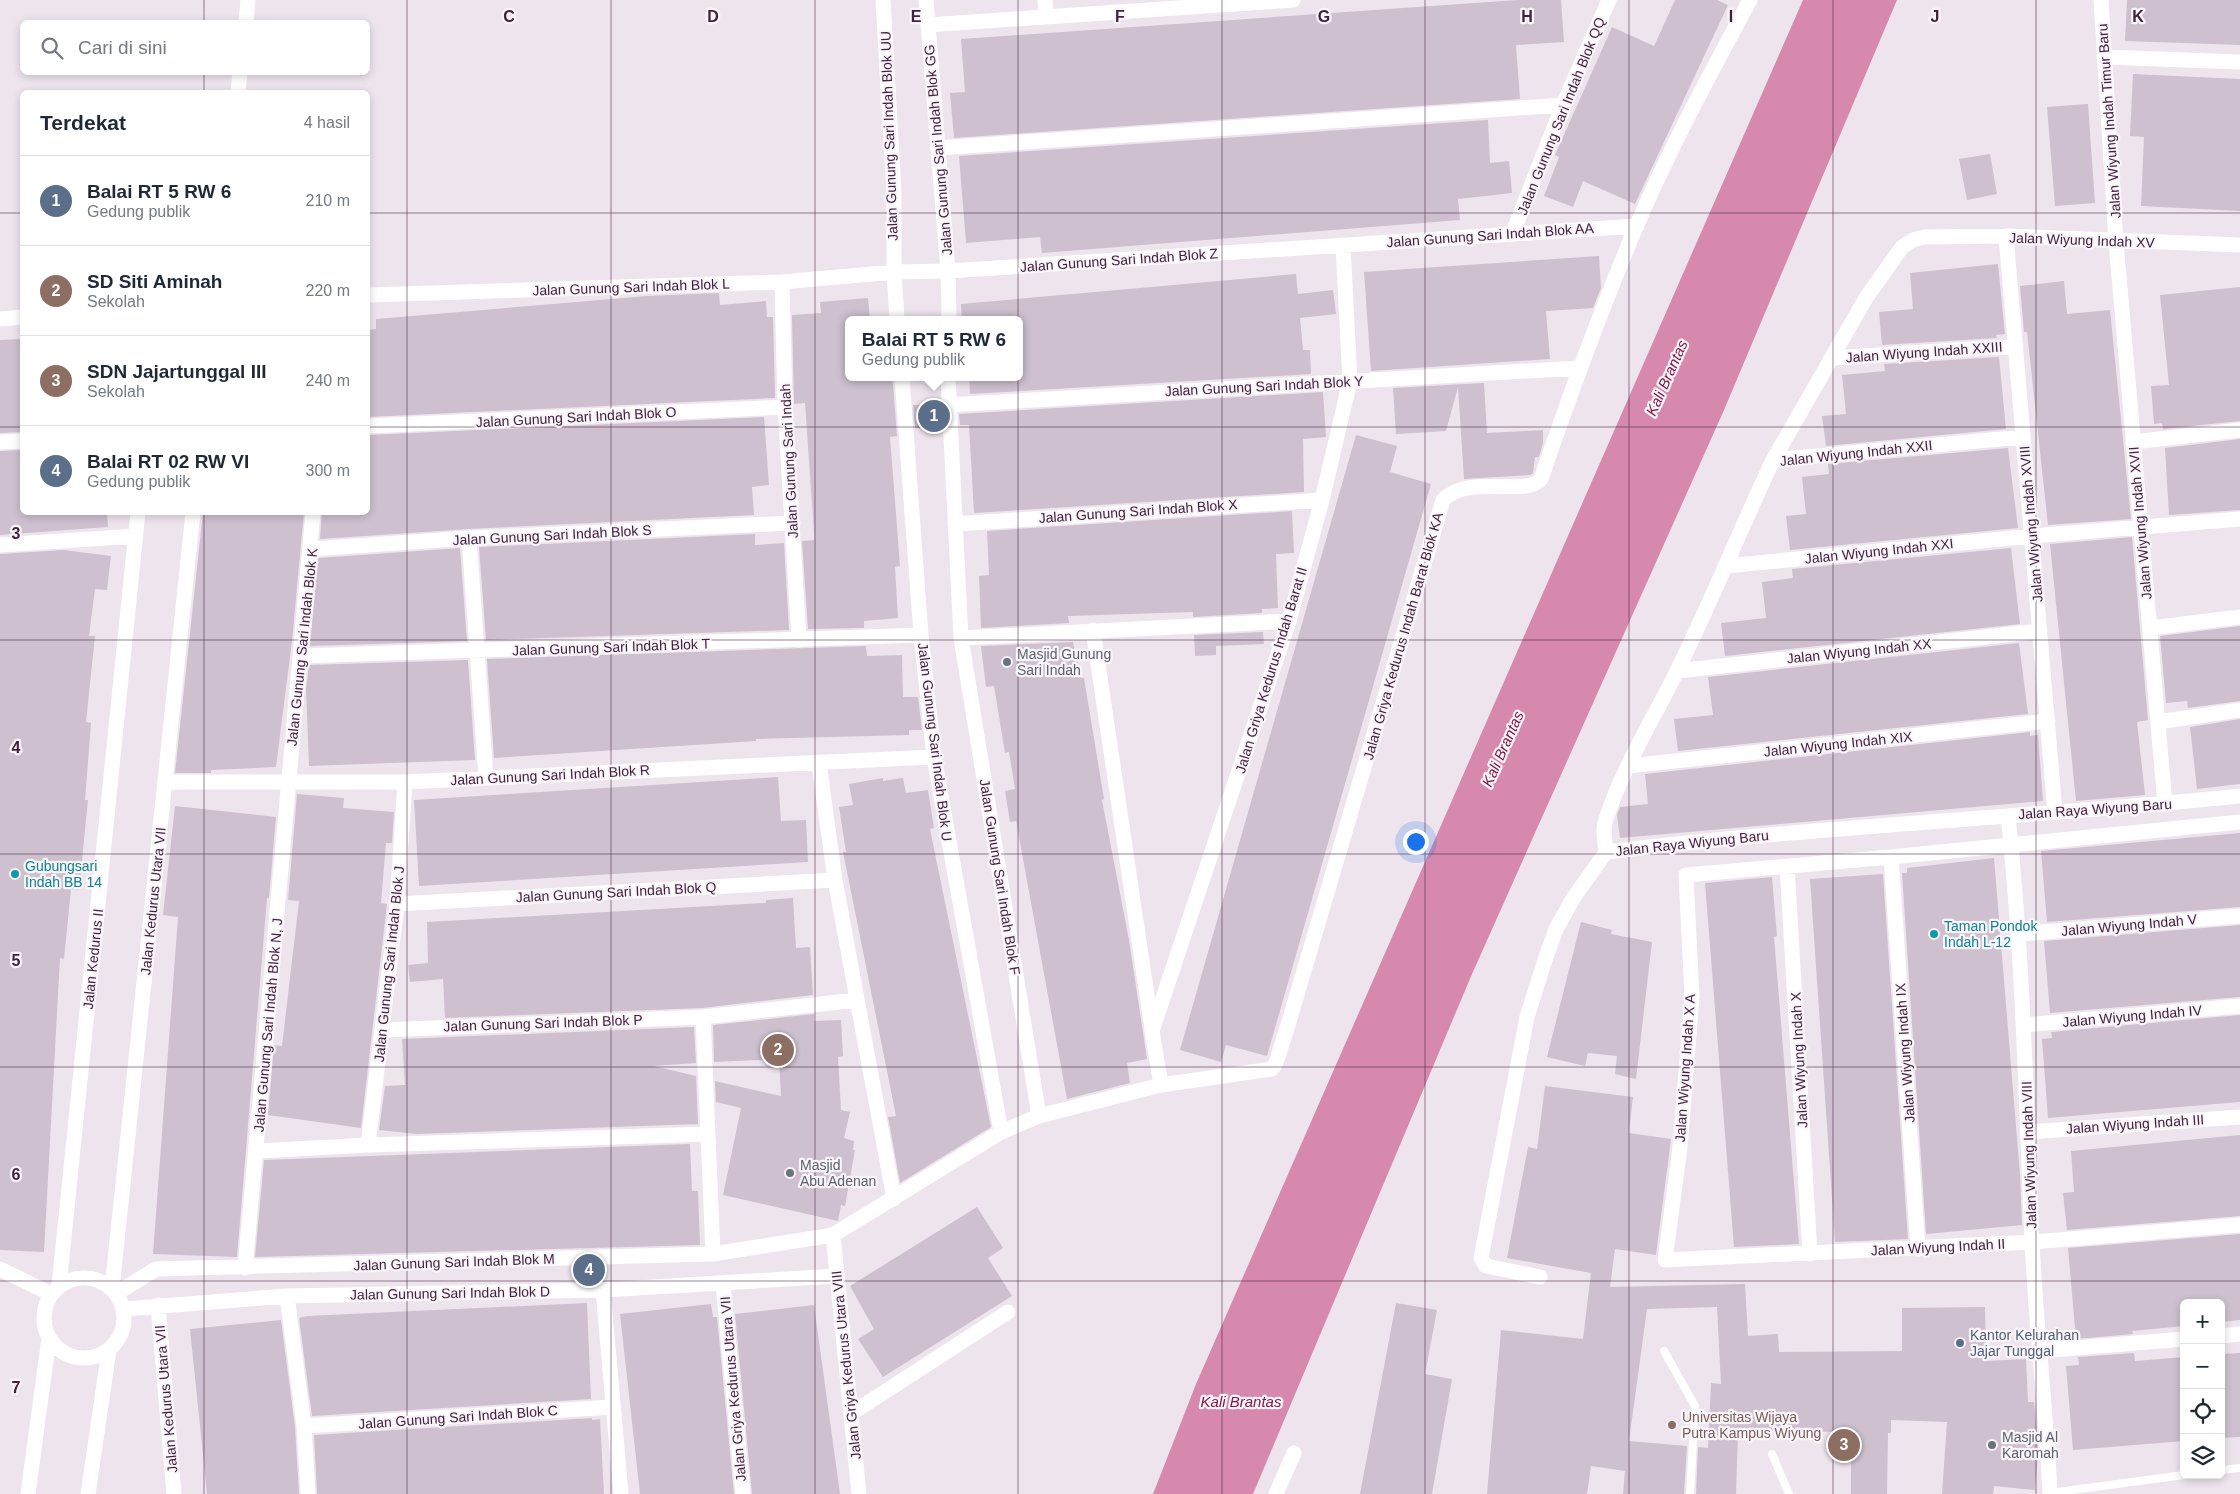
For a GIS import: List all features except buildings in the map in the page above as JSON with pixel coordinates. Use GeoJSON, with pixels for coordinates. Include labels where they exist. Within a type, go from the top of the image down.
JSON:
{"type":"FeatureCollection","features":[{"type":"Feature","properties":{"kind":"street"},"geometry":{"type":"LineString","coordinates":[[246,20],[248,0]]}},
{"type":"Feature","properties":{"kind":"street","name":"Jalan Gunung Sari Indah Blok UU"},"geometry":{"type":"LineString","coordinates":[[883,0],[894,193],[894,272]]}},
{"type":"Feature","properties":{"kind":"street","name":"Jalan Gunung Sari Indah Blok GG"},"geometry":{"type":"LineString","coordinates":[[926,0],[948,271]]}},
{"type":"Feature","properties":{"kind":"street"},"geometry":{"type":"LineString","coordinates":[[928,25],[1046,8],[1285,0]]}},
{"type":"Feature","properties":{"kind":"street","name":"Jalan Gunung Sari Indah Blok QQ"},"geometry":{"type":"LineString","coordinates":[[1513,232],[1563,105],[1609,0]]}},
{"type":"Feature","properties":{"kind":"street","name":"Jalan Griya Kedurus Indah Barat Blok KA"},"geometry":{"type":"LineString","coordinates":[[1268,1071],[1276,1063],[1285,1035],[1443,500],[1452,492],[1464,487],[1524,486],[1539,481],[1579,368],[1637,226],[1697,101],[1750,0]]}},
{"type":"Feature","properties":{"kind":"street","name":"Jalan Wiyung Indah Timur Baru"},"geometry":{"type":"LineString","coordinates":[[2101,0],[2116,242]]}},
{"type":"Feature","properties":{"kind":"street"},"geometry":{"type":"LineString","coordinates":[[2104,57],[2240,62]]}},
{"type":"Feature","properties":{"kind":"street"},"geometry":{"type":"LineString","coordinates":[[238,90],[240,75]]}},
{"type":"Feature","properties":{"kind":"street"},"geometry":{"type":"LineString","coordinates":[[938,148],[1563,105]]}},
{"type":"Feature","properties":{"kind":"street","name":"Jalan Gunung Sari Indah Blok AA"},"geometry":{"type":"LineString","coordinates":[[1343,246],[1513,232],[1637,226]]}},
{"type":"Feature","properties":{"kind":"street","name":"Jalan Wiyung Indah XV"},"geometry":{"type":"LineString","coordinates":[[1833,358],[1866,298],[1902,248],[1913,240],[1924,237],[2006,236],[2116,242],[2240,245]]}},
{"type":"Feature","properties":{"kind":"street","name":"Jalan Wiyung Indah XVIII"},"geometry":{"type":"LineString","coordinates":[[2006,236],[2056,812]]}},
{"type":"Feature","properties":{"kind":"street","name":"Jalan Wiyung Indah XVII"},"geometry":{"type":"LineString","coordinates":[[2116,242],[2165,804]]}},
{"type":"Feature","properties":{"kind":"street","name":"Jalan Gunung Sari Indah Blok Z"},"geometry":{"type":"LineString","coordinates":[[894,272],[948,271],[1343,246]]}},
{"type":"Feature","properties":{"kind":"street","name":"Jalan Griya Kedurus Indah Barat II"},"geometry":{"type":"LineString","coordinates":[[1161,1085],[1152,1031],[1289,621],[1322,500],[1350,381],[1343,246]]}},
{"type":"Feature","properties":{"kind":"street"},"geometry":{"type":"LineString","coordinates":[[948,271],[949,316]]}},
{"type":"Feature","properties":{"kind":"street"},"geometry":{"type":"LineString","coordinates":[[894,272],[897,316]]}},
{"type":"Feature","properties":{"kind":"street","name":"Jalan Gunung Sari Indah Blok L"},"geometry":{"type":"LineString","coordinates":[[370,295],[782,282],[894,272]]}},
{"type":"Feature","properties":{"kind":"street","name":"Jalan Gunung Sari Indah"},"geometry":{"type":"LineString","coordinates":[[782,282],[785,407],[799,640]]}},
{"type":"Feature","properties":{"kind":"street"},"geometry":{"type":"LineString","coordinates":[[0,319],[20,317]]}},
{"type":"Feature","properties":{"kind":"street","name":"Jalan Wiyung Indah XXIII"},"geometry":{"type":"LineString","coordinates":[[1833,358],[2016,346]]}},
{"type":"Feature","properties":{"kind":"street"},"geometry":{"type":"LineString","coordinates":[[1773,460],[1833,358]]}},
{"type":"Feature","properties":{"kind":"street","name":"Jalan Gunung Sari Indah Blok Y"},"geometry":{"type":"LineString","coordinates":[[948,405],[1579,368]]}},
{"type":"Feature","properties":{"kind":"street","name":"Jalan Gunung Sari Indah Blok U"},"geometry":{"type":"LineString","coordinates":[[902,381],[921,635],[934,756],[1001,1132]]}},
{"type":"Feature","properties":{"kind":"street","name":"Jalan Gunung Sari Indah Blok F"},"geometry":{"type":"LineString","coordinates":[[948,381],[961,638],[1039,1116]]}},
{"type":"Feature","properties":{"kind":"street","name":"Jalan Gunung Sari Indah Blok O"},"geometry":{"type":"LineString","coordinates":[[370,426],[785,407]]}},
{"type":"Feature","properties":{"kind":"street"},"geometry":{"type":"LineString","coordinates":[[2134,442],[2240,430]]}},
{"type":"Feature","properties":{"kind":"street","name":"Jalan Wiyung Indah XXII"},"geometry":{"type":"LineString","coordinates":[[1606,852],[1605,820],[1628,766],[1677,671],[1773,460],[2023,437]]}},
{"type":"Feature","properties":{"kind":"street"},"geometry":{"type":"LineString","coordinates":[[0,442],[20,441]]}},
{"type":"Feature","properties":{"kind":"street","name":"Jalan Gunung Sari Indah Blok X"},"geometry":{"type":"LineString","coordinates":[[955,524],[1322,500]]}},
{"type":"Feature","properties":{"kind":"street","name":"Jalan Kedurus II"},"geometry":{"type":"LineString","coordinates":[[55,1290],[138,515]]}},
{"type":"Feature","properties":{"kind":"street","name":"Jalan Kedurus Utara VII"},"geometry":{"type":"LineString","coordinates":[[115,1291],[193,515]]}},
{"type":"Feature","properties":{"kind":"street","name":"Jalan Gunung Sari Indah Blok K"},"geometry":{"type":"LineString","coordinates":[[288,782],[312,549],[313,515]]}},
{"type":"Feature","properties":{"kind":"street","name":"Jalan Wiyung Indah XXI"},"geometry":{"type":"LineString","coordinates":[[1726,566],[2032,536],[2240,519]]}},
{"type":"Feature","properties":{"kind":"street","name":"Jalan Gunung Sari Indah Blok S"},"geometry":{"type":"LineString","coordinates":[[312,549],[469,538],[793,523]]}},
{"type":"Feature","properties":{"kind":"street"},"geometry":{"type":"LineString","coordinates":[[0,545],[136,536]]}},
{"type":"Feature","properties":{"kind":"street"},"geometry":{"type":"LineString","coordinates":[[469,538],[486,778]]}},
{"type":"Feature","properties":{"kind":"street"},"geometry":{"type":"LineString","coordinates":[[2150,628],[2240,617]]}},
{"type":"Feature","properties":{"kind":"street"},"geometry":{"type":"LineString","coordinates":[[961,638],[1289,621]]}},
{"type":"Feature","properties":{"kind":"street"},"geometry":{"type":"LineString","coordinates":[[1093,630],[1152,1031]]}},
{"type":"Feature","properties":{"kind":"street","name":"Jalan Wiyung Indah XX"},"geometry":{"type":"LineString","coordinates":[[1677,671],[2040,631]]}},
{"type":"Feature","properties":{"kind":"street","name":"Jalan Gunung Sari Indah Blok T"},"geometry":{"type":"LineString","coordinates":[[300,656],[921,635]]}},
{"type":"Feature","properties":{"kind":"street"},"geometry":{"type":"LineString","coordinates":[[2158,722],[2240,710]]}},
{"type":"Feature","properties":{"kind":"street","name":"Jalan Wiyung Indah XIX"},"geometry":{"type":"LineString","coordinates":[[1628,766],[2048,722]]}},
{"type":"Feature","properties":{"kind":"street","name":"Jalan Gunung Sari Indah Blok R"},"geometry":{"type":"LineString","coordinates":[[166,782],[405,782],[934,756]]}},
{"type":"Feature","properties":{"kind":"street"},"geometry":{"type":"LineString","coordinates":[[819,763],[835,880],[894,1198]]}},
{"type":"Feature","properties":{"kind":"street","name":"Jalan Gunung Sari Indah Blok N, J"},"geometry":{"type":"LineString","coordinates":[[245,1268],[257,1151],[288,782]]}},
{"type":"Feature","properties":{"kind":"street","name":"Jalan Gunung Sari Indah Blok J"},"geometry":{"type":"LineString","coordinates":[[368,1145],[384,1030],[397,904],[405,782]]}},
{"type":"Feature","properties":{"kind":"street","name":"Jalan Raya Wiyung Baru"},"geometry":{"type":"LineString","coordinates":[[1540,1277],[1486,1266],[1481,1258],[1527,1017],[1556,929],[1574,897],[1606,852],[1686,842],[1883,824],[2165,804],[2240,796]]}},
{"type":"Feature","properties":{"kind":"street","name":"Jalan Wiyung Indah VIII"},"geometry":{"type":"LineString","coordinates":[[2008,816],[2018,934],[2029,1132],[2032,1242],[2050,1494]]}},
{"type":"Feature","properties":{"kind":"street","name":"Jalan Raya Wiyung Baru"},"geometry":{"type":"LineString","coordinates":[[1686,874],[1892,858],[2240,822]]}},
{"type":"Feature","properties":{"kind":"street","name":"Jalan Wiyung Indah IX"},"geometry":{"type":"LineString","coordinates":[[1892,858],[1918,1249]]}},
{"type":"Feature","properties":{"kind":"street","name":"Jalan Wiyung Indah X"},"geometry":{"type":"LineString","coordinates":[[1787,866],[1810,1254]]}},
{"type":"Feature","properties":{"kind":"street","name":"Jalan Wiyung Indah X A"},"geometry":{"type":"LineString","coordinates":[[1665,1260],[1680,1147],[1692,997],[1686,874]]}},
{"type":"Feature","properties":{"kind":"street","name":"Jalan Gunung Sari Indah Blok Q"},"geometry":{"type":"LineString","coordinates":[[397,904],[835,880]]}},
{"type":"Feature","properties":{"kind":"street","name":"Jalan Wiyung Indah V"},"geometry":{"type":"LineString","coordinates":[[2018,934],[2240,916]]}},
{"type":"Feature","properties":{"kind":"street","name":"Jalan Gunung Sari Indah Blok P"},"geometry":{"type":"LineString","coordinates":[[384,1030],[703,1017],[857,1000]]}},
{"type":"Feature","properties":{"kind":"street","name":"Jalan Wiyung Indah IV"},"geometry":{"type":"LineString","coordinates":[[2023,1026],[2240,1006]]}},
{"type":"Feature","properties":{"kind":"street"},"geometry":{"type":"LineString","coordinates":[[703,1017],[713,1254]]}},
{"type":"Feature","properties":{"kind":"street","name":"Jalan Gunung Sari Indah Blok M"},"geometry":{"type":"LineString","coordinates":[[115,1291],[156,1269],[713,1254],[833,1235],[1001,1132],[1039,1116],[1161,1085],[1268,1071]]}},
{"type":"Feature","properties":{"kind":"street","name":"Jalan Wiyung Indah III"},"geometry":{"type":"LineString","coordinates":[[2029,1132],[2240,1117]]}},
{"type":"Feature","properties":{"kind":"street"},"geometry":{"type":"LineString","coordinates":[[257,1151],[368,1145],[708,1134]]}},
{"type":"Feature","properties":{"kind":"street","name":"Jalan Wiyung Indah II"},"geometry":{"type":"LineString","coordinates":[[1665,1260],[1918,1249],[2240,1225]]}},
{"type":"Feature","properties":{"kind":"street","name":"Jalan Griya Kedurus Utara VIII"},"geometry":{"type":"LineString","coordinates":[[833,1235],[859,1494]]}},
{"type":"Feature","properties":{"kind":"street"},"geometry":{"type":"LineString","coordinates":[[0,1270],[55,1290]]}},
{"type":"Feature","properties":{"kind":"street","name":"Jalan Gunung Sari Indah Blok D"},"geometry":{"type":"LineString","coordinates":[[124,1309],[287,1296],[603,1290],[837,1276]]}},
{"type":"Feature","properties":{"kind":"street"},"geometry":{"type":"LineString","coordinates":[[28,1494],[49,1338],[43,1316],[55,1290],[69,1280],[86,1278],[103,1282],[115,1291],[124,1309],[122,1331],[117,1342],[109,1350],[99,1356],[76,1358],[65,1354],[49,1338]]}},
{"type":"Feature","properties":{"kind":"street","name":"Jalan Griya Kedurus Utara VII"},"geometry":{"type":"LineString","coordinates":[[723,1284],[742,1494]]}},
{"type":"Feature","properties":{"kind":"street"},"geometry":{"type":"LineString","coordinates":[[603,1290],[621,1494]]}},
{"type":"Feature","properties":{"kind":"street"},"geometry":{"type":"LineString","coordinates":[[287,1296],[304,1426],[308,1494]]}},
{"type":"Feature","properties":{"kind":"street","name":"Jalan Kedurus Utara VII"},"geometry":{"type":"LineString","coordinates":[[158,1305],[174,1494]]}},
{"type":"Feature","properties":{"kind":"street"},"geometry":{"type":"LineString","coordinates":[[852,1413],[1008,1312]]}},
{"type":"Feature","properties":{"kind":"street"},"geometry":{"type":"LineString","coordinates":[[2225,1336],[2240,1334]]}},
{"type":"Feature","properties":{"kind":"street"},"geometry":{"type":"LineString","coordinates":[[2040,1351],[2180,1339]]}},
{"type":"Feature","properties":{"kind":"street"},"geometry":{"type":"LineString","coordinates":[[88,1494],[109,1350]]}},
{"type":"Feature","properties":{"kind":"street","name":"Jalan Gunung Sari Indah Blok C"},"geometry":{"type":"LineString","coordinates":[[304,1426],[612,1407]]}},
{"type":"Feature","properties":{"kind":"street"},"geometry":{"type":"LineString","coordinates":[[1276,1494],[1294,1453]]}},
{"type":"Feature","properties":{"kind":"lane"},"geometry":{"type":"LineString","coordinates":[[1664,1351],[1693,1401],[1696,1412],[1690,1494]]}},
{"type":"Feature","properties":{"kind":"lane"},"geometry":{"type":"LineString","coordinates":[[1772,1454],[1789,1494]]}},
{"type":"Feature","properties":{"kind":"lane"},"geometry":{"type":"LineString","coordinates":[[2225,1470],[2240,1468]]}},
{"type":"Feature","properties":{"kind":"lane"},"geometry":{"type":"LineString","coordinates":[[2050,1494],[2180,1476]]}},
{"type":"Feature","properties":{"kind":"water","name":"Kali Brantas"},"geometry":{"type":"Polygon","coordinates":[[[1803,0],[1897,0],[1724,410],[1472,974],[1253,1494],[1153,1494],[1196,1384],[1803,0]]]}},
{"type":"Feature","properties":{"kind":"place","name":"Balai RT 5 RW 6"},"geometry":{"type":"Point","coordinates":[934,416]}},
{"type":"Feature","properties":{"kind":"place","name":"Masjid Gunung Sari Indah"},"geometry":{"type":"Point","coordinates":[1007,662]}},
{"type":"Feature","properties":{"kind":"place","name":"Gubungsari Indah BB 14"},"geometry":{"type":"Point","coordinates":[15,874]}},
{"type":"Feature","properties":{"kind":"place","name":"Taman Pondok Indah L-12"},"geometry":{"type":"Point","coordinates":[1934,934]}},
{"type":"Feature","properties":{"kind":"place","name":"SD Siti Aminah"},"geometry":{"type":"Point","coordinates":[778,1050]}},
{"type":"Feature","properties":{"kind":"place","name":"Masjid Abu Adenan"},"geometry":{"type":"Point","coordinates":[790,1173]}},
{"type":"Feature","properties":{"kind":"place","name":"Balai RT 02 RW VI"},"geometry":{"type":"Point","coordinates":[589,1270]}},
{"type":"Feature","properties":{"kind":"place","name":"Kantor Kelurahan Jajar Tunggal"},"geometry":{"type":"Point","coordinates":[1960,1343]}},
{"type":"Feature","properties":{"kind":"place","name":"Universitas Wijaya Putra Kampus Wiyung"},"geometry":{"type":"Point","coordinates":[1672,1425]}},
{"type":"Feature","properties":{"kind":"place","name":"SDN Jajartunggal III"},"geometry":{"type":"Point","coordinates":[1844,1445]}},
{"type":"Feature","properties":{"kind":"place","name":"Masjid Al Karomah"},"geometry":{"type":"Point","coordinates":[1992,1445]}}]}
